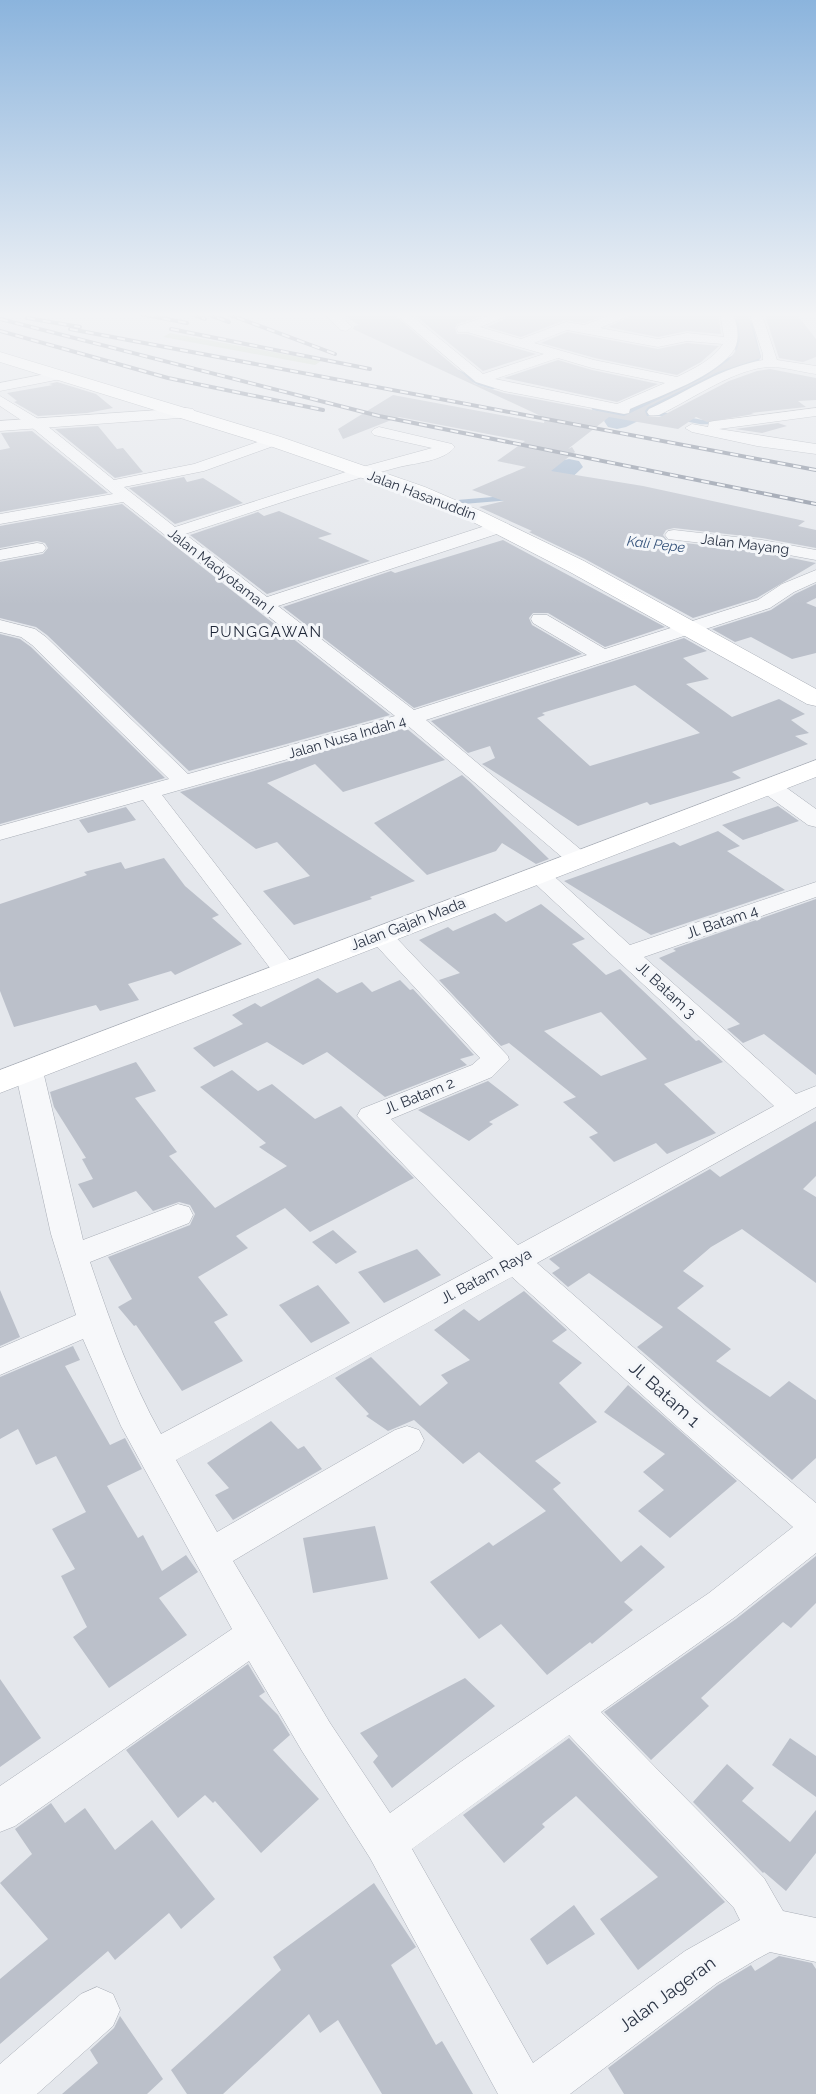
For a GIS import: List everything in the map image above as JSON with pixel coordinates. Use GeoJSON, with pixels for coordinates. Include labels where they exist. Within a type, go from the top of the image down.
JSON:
{"type":"FeatureCollection","features":[{"type":"Feature","properties":{"kind":"main road","name":"Jalan Hasanuddin"},"geometry":{"type":"LineString","coordinates":[[176,410],[418,491],[500,528],[690,627],[816,699]]}},
{"type":"Feature","properties":{"kind":"main road","name":"Jalan Gajah Mada"},"geometry":{"type":"LineString","coordinates":[[14,1077],[816,768]]}},
{"type":"Feature","properties":{"kind":"street","name":"Jalan Madyotaman I"},"geometry":{"type":"LineString","coordinates":[[14,410],[411,718],[578,859]]}},
{"type":"Feature","properties":{"kind":"street"},"geometry":{"type":"LineString","coordinates":[[105,417],[114,410]]}},
{"type":"Feature","properties":{"kind":"street"},"geometry":{"type":"LineString","coordinates":[[654,412],[658,410]]}},
{"type":"Feature","properties":{"kind":"street"},"geometry":{"type":"LineString","coordinates":[[816,412],[692,428],[757,441],[816,449]]}},
{"type":"Feature","properties":{"kind":"street"},"geometry":{"type":"LineString","coordinates":[[0,426],[187,413]]}},
{"type":"Feature","properties":{"kind":"street"},"geometry":{"type":"LineString","coordinates":[[172,533],[361,472],[427,456],[447,447],[379,432]]}},
{"type":"Feature","properties":{"kind":"street"},"geometry":{"type":"LineString","coordinates":[[111,485],[195,468],[274,441]]}},
{"type":"Feature","properties":{"kind":"street"},"geometry":{"type":"LineString","coordinates":[[0,519],[126,497]]}},
{"type":"Feature","properties":{"kind":"street"},"geometry":{"type":"LineString","coordinates":[[264,604],[500,528]]}},
{"type":"Feature","properties":{"kind":"street","name":"Jalan Mayang"},"geometry":{"type":"LineString","coordinates":[[674,535],[762,545],[816,555]]}},
{"type":"Feature","properties":{"kind":"street"},"geometry":{"type":"LineString","coordinates":[[0,555],[37,548]]}},
{"type":"Feature","properties":{"kind":"street","name":"Jalan Nusa Indah 4"},"geometry":{"type":"LineString","coordinates":[[0,833],[411,718],[604,657],[764,604],[788,588],[816,575]]}},
{"type":"Feature","properties":{"kind":"street"},"geometry":{"type":"LineString","coordinates":[[540,619],[604,657]]}},
{"type":"Feature","properties":{"kind":"street"},"geometry":{"type":"LineString","coordinates":[[0,626],[28,633],[39,641],[185,783]]}},
{"type":"Feature","properties":{"kind":"street"},"geometry":{"type":"LineString","coordinates":[[769,786],[816,820]]}},
{"type":"Feature","properties":{"kind":"street"},"geometry":{"type":"LineString","coordinates":[[149,793],[285,971]]}},
{"type":"Feature","properties":{"kind":"street","name":"Jl. Batam 3"},"geometry":{"type":"LineString","coordinates":[[538,874],[627,954],[804,1101]]}},
{"type":"Feature","properties":{"kind":"street","name":"Jl. Batam 4"},"geometry":{"type":"LineString","coordinates":[[627,954],[816,889]]}},
{"type":"Feature","properties":{"kind":"street","name":"Jl. Batam 2"},"geometry":{"type":"LineString","coordinates":[[380,935],[494,1056],[495,1060],[482,1071],[371,1116],[515,1261]]}},
{"type":"Feature","properties":{"kind":"street"},"geometry":{"type":"LineString","coordinates":[[14,1077],[45,1134],[66,1234],[93,1321],[116,1380],[255,1635],[316,1737],[385,1843],[524,2094]]}},
{"type":"Feature","properties":{"kind":"street","name":"Jl. Batam Raya"},"geometry":{"type":"LineString","coordinates":[[155,1454],[515,1261],[804,1101]]}},
{"type":"Feature","properties":{"kind":"street"},"geometry":{"type":"LineString","coordinates":[[73,1256],[178,1215]]}},
{"type":"Feature","properties":{"kind":"street","name":"Jl. Batam 1"},"geometry":{"type":"LineString","coordinates":[[515,1261],[692,1419],[816,1525]]}},
{"type":"Feature","properties":{"kind":"street"},"geometry":{"type":"LineString","coordinates":[[0,1362],[93,1321]]}},
{"type":"Feature","properties":{"kind":"street"},"geometry":{"type":"LineString","coordinates":[[212,1554],[407,1440]]}},
{"type":"Feature","properties":{"kind":"street"},"geometry":{"type":"LineString","coordinates":[[385,1843],[722,1605],[816,1531]]}},
{"type":"Feature","properties":{"kind":"street"},"geometry":{"type":"LineString","coordinates":[[0,1811],[255,1635]]}},
{"type":"Feature","properties":{"kind":"street"},"geometry":{"type":"LineString","coordinates":[[572,1709],[749,1893],[768,1930],[816,1940]]}},
{"type":"Feature","properties":{"kind":"street","name":"Jalan Jageran"},"geometry":{"type":"LineString","coordinates":[[531,2094],[702,1967],[741,1943],[768,1930]]}},
{"type":"Feature","properties":{"kind":"street"},"geometry":{"type":"LineString","coordinates":[[1,2094],[97,2010]]}},
{"type":"Feature","properties":{"kind":"building"},"geometry":{"type":"Polygon","coordinates":[[[27,410],[104,410],[87,413],[38,416],[27,410]]]}},
{"type":"Feature","properties":{"kind":"building"},"geometry":{"type":"Polygon","coordinates":[[[369,410],[472,410],[544,423],[545,418],[527,410],[591,410],[624,416],[637,410],[646,410],[647,416],[660,417],[674,410],[781,410],[707,422],[696,417],[678,429],[609,417],[568,449],[572,447],[575,452],[551,471],[643,486],[805,521],[798,526],[816,530],[816,548],[762,538],[674,528],[666,530],[663,535],[668,541],[762,552],[816,563],[757,598],[693,618],[585,559],[529,532],[532,531],[479,507],[504,501],[472,490],[526,467],[497,461],[525,441],[399,417],[343,439],[338,429],[369,410]]]}},
{"type":"Feature","properties":{"kind":"building"},"geometry":{"type":"Polygon","coordinates":[[[778,423],[787,426],[762,433],[735,429],[778,423]]]}},
{"type":"Feature","properties":{"kind":"building"},"geometry":{"type":"Polygon","coordinates":[[[98,426],[117,449],[123,448],[143,472],[115,478],[55,429],[98,426]]]}},
{"type":"Feature","properties":{"kind":"building"},"geometry":{"type":"Polygon","coordinates":[[[32,431],[108,493],[0,512],[0,450],[10,448],[1,433],[32,431]]]}},
{"type":"Feature","properties":{"kind":"building"},"geometry":{"type":"Polygon","coordinates":[[[184,477],[187,482],[203,478],[243,503],[175,524],[129,488],[184,477]]]}},
{"type":"Feature","properties":{"kind":"building"},"geometry":{"type":"Polygon","coordinates":[[[122,504],[390,715],[189,771],[47,635],[36,627],[0,618],[0,562],[43,554],[48,548],[45,543],[37,541],[0,548],[0,526],[122,504]]]}},
{"type":"Feature","properties":{"kind":"building"},"geometry":{"type":"Polygon","coordinates":[[[279,511],[332,534],[318,538],[370,561],[267,594],[190,535],[258,512],[264,516],[279,511]]]}},
{"type":"Feature","properties":{"kind":"building"},"geometry":{"type":"Polygon","coordinates":[[[503,540],[665,627],[605,647],[548,613],[533,613],[529,618],[532,625],[582,654],[414,708],[283,607],[391,571],[395,573],[503,540]]]}},
{"type":"Feature","properties":{"kind":"building"},"geometry":{"type":"Polygon","coordinates":[[[816,584],[816,598],[806,603],[816,607],[816,653],[792,659],[751,637],[735,642],[712,629],[771,610],[795,594],[816,584]]]}},
{"type":"Feature","properties":{"kind":"building"},"geometry":{"type":"Polygon","coordinates":[[[0,634],[20,639],[31,647],[165,778],[0,824],[0,634]]]}},
{"type":"Feature","properties":{"kind":"building"},"geometry":{"type":"Polygon","coordinates":[[[684,638],[707,651],[683,658],[709,679],[686,684],[732,717],[779,699],[805,714],[791,720],[809,733],[795,736],[808,744],[732,772],[741,778],[650,805],[647,802],[578,826],[482,764],[495,758],[490,746],[468,753],[431,721],[684,638]],[[635,685],[542,713],[545,715],[537,718],[590,766],[700,733],[635,685]]]}},
{"type":"Feature","properties":{"kind":"building"},"geometry":{"type":"Polygon","coordinates":[[[406,728],[445,760],[343,792],[315,764],[267,783],[415,881],[370,897],[372,899],[294,925],[263,891],[310,876],[277,842],[256,849],[180,792],[406,728]]]}},
{"type":"Feature","properties":{"kind":"building"},"geometry":{"type":"Polygon","coordinates":[[[462,775],[549,859],[536,864],[502,843],[496,851],[427,875],[374,823],[462,775]]]}},
{"type":"Feature","properties":{"kind":"building"},"geometry":{"type":"Polygon","coordinates":[[[778,806],[799,821],[743,840],[722,825],[778,806]]]}},
{"type":"Feature","properties":{"kind":"building"},"geometry":{"type":"Polygon","coordinates":[[[126,807],[136,820],[88,833],[79,820],[126,807]]]}},
{"type":"Feature","properties":{"kind":"building"},"geometry":{"type":"Polygon","coordinates":[[[718,831],[740,846],[727,851],[785,890],[651,935],[564,881],[674,842],[680,846],[718,831]]]}},
{"type":"Feature","properties":{"kind":"building"},"geometry":{"type":"Polygon","coordinates":[[[164,858],[185,886],[219,915],[212,918],[242,944],[175,975],[171,971],[128,984],[139,1000],[100,1011],[96,1005],[14,1027],[0,991],[0,904],[87,875],[84,872],[121,862],[125,869],[164,858]]]}},
{"type":"Feature","properties":{"kind":"building"},"geometry":{"type":"Polygon","coordinates":[[[816,899],[816,1075],[764,1034],[743,1043],[727,1029],[740,1024],[659,958],[676,951],[673,949],[816,899]]]}},
{"type":"Feature","properties":{"kind":"building"},"geometry":{"type":"Polygon","coordinates":[[[541,904],[585,939],[572,944],[606,975],[620,969],[696,1041],[699,1040],[723,1062],[664,1084],[716,1133],[667,1154],[656,1143],[614,1162],[589,1137],[598,1133],[563,1102],[576,1097],[509,1043],[501,1046],[439,980],[460,973],[419,940],[448,927],[453,931],[495,913],[506,922],[541,904]],[[601,1012],[544,1031],[601,1076],[647,1059],[601,1012]]]}},
{"type":"Feature","properties":{"kind":"building"},"geometry":{"type":"Polygon","coordinates":[[[318,978],[337,993],[362,982],[372,992],[400,980],[410,990],[413,989],[474,1055],[460,1059],[467,1065],[385,1097],[327,1052],[303,1065],[267,1042],[214,1067],[193,1048],[243,1024],[232,1015],[255,1003],[261,1007],[318,978]]]}},
{"type":"Feature","properties":{"kind":"building"},"geometry":{"type":"Polygon","coordinates":[[[136,1062],[156,1091],[135,1098],[177,1152],[169,1156],[215,1208],[287,1166],[259,1147],[266,1143],[200,1087],[232,1070],[258,1091],[272,1084],[315,1119],[341,1106],[414,1178],[310,1232],[285,1208],[236,1236],[248,1248],[198,1277],[228,1315],[214,1322],[243,1361],[182,1391],[136,1325],[134,1326],[118,1307],[132,1299],[108,1257],[190,1225],[195,1214],[190,1205],[179,1202],[153,1211],[136,1191],[93,1208],[78,1184],[93,1179],[82,1159],[86,1158],[54,1107],[50,1092],[136,1062]]]}},
{"type":"Feature","properties":{"kind":"building"},"geometry":{"type":"Polygon","coordinates":[[[488,1081],[519,1105],[489,1122],[493,1124],[469,1141],[418,1110],[488,1081]]]}},
{"type":"Feature","properties":{"kind":"building"},"geometry":{"type":"Polygon","coordinates":[[[816,1121],[816,1176],[803,1189],[816,1197],[816,1283],[742,1229],[711,1247],[683,1271],[704,1286],[677,1308],[731,1349],[716,1361],[770,1397],[789,1381],[816,1400],[816,1458],[792,1480],[637,1347],[663,1327],[589,1273],[568,1287],[552,1273],[560,1268],[549,1259],[710,1169],[720,1177],[816,1121]]]}},
{"type":"Feature","properties":{"kind":"building"},"geometry":{"type":"Polygon","coordinates":[[[333,1230],[357,1252],[336,1264],[312,1242],[333,1230]]]}},
{"type":"Feature","properties":{"kind":"building"},"geometry":{"type":"Polygon","coordinates":[[[417,1249],[441,1275],[384,1303],[358,1272],[417,1249]]]}},
{"type":"Feature","properties":{"kind":"building"},"geometry":{"type":"Polygon","coordinates":[[[318,1285],[350,1323],[311,1343],[279,1305],[318,1285]]]}},
{"type":"Feature","properties":{"kind":"building"},"geometry":{"type":"Polygon","coordinates":[[[0,1290],[20,1337],[0,1346],[0,1290]]]}},
{"type":"Feature","properties":{"kind":"building"},"geometry":{"type":"Polygon","coordinates":[[[524,1291],[567,1330],[552,1341],[582,1363],[559,1383],[597,1422],[535,1461],[561,1483],[553,1489],[621,1562],[641,1545],[665,1567],[624,1602],[633,1610],[592,1644],[590,1642],[547,1675],[501,1624],[479,1639],[430,1582],[489,1542],[493,1546],[546,1511],[479,1452],[463,1464],[414,1420],[388,1431],[366,1416],[369,1414],[335,1378],[371,1357],[420,1406],[448,1383],[441,1375],[470,1360],[434,1330],[464,1309],[479,1321],[524,1291]]]}},
{"type":"Feature","properties":{"kind":"building"},"geometry":{"type":"Polygon","coordinates":[[[73,1346],[80,1360],[65,1366],[110,1445],[125,1438],[142,1469],[107,1486],[138,1538],[143,1535],[162,1571],[186,1555],[198,1572],[159,1598],[187,1635],[109,1688],[73,1637],[87,1627],[61,1576],[75,1569],[52,1529],[86,1512],[56,1456],[36,1465],[18,1429],[0,1439],[0,1377],[73,1346]]]}},
{"type":"Feature","properties":{"kind":"building"},"geometry":{"type":"Polygon","coordinates":[[[628,1385],[737,1481],[670,1538],[638,1511],[664,1490],[643,1472],[665,1454],[604,1412],[628,1385]]]}},
{"type":"Feature","properties":{"kind":"building"},"geometry":{"type":"Polygon","coordinates":[[[271,1421],[298,1449],[304,1446],[322,1469],[233,1520],[215,1495],[229,1488],[207,1463],[271,1421]]]}},
{"type":"Feature","properties":{"kind":"building"},"geometry":{"type":"Polygon","coordinates":[[[375,1526],[388,1579],[313,1593],[303,1538],[375,1526]]]}},
{"type":"Feature","properties":{"kind":"building"},"geometry":{"type":"Polygon","coordinates":[[[816,1556],[816,1603],[791,1628],[783,1622],[701,1698],[709,1706],[651,1760],[604,1712],[736,1619],[816,1556]]]}},
{"type":"Feature","properties":{"kind":"building"},"geometry":{"type":"Polygon","coordinates":[[[248,1664],[265,1692],[259,1696],[278,1715],[290,1735],[273,1750],[319,1799],[261,1853],[215,1801],[213,1803],[205,1795],[178,1818],[126,1750],[248,1664]]]}},
{"type":"Feature","properties":{"kind":"building"},"geometry":{"type":"Polygon","coordinates":[[[465,1678],[495,1706],[392,1788],[373,1762],[378,1756],[360,1733],[465,1678]]]}},
{"type":"Feature","properties":{"kind":"building"},"geometry":{"type":"Polygon","coordinates":[[[0,1679],[41,1738],[0,1767],[0,1679]]]}},
{"type":"Feature","properties":{"kind":"building"},"geometry":{"type":"Polygon","coordinates":[[[569,1738],[725,1902],[638,1970],[600,1919],[658,1877],[576,1796],[542,1824],[545,1827],[504,1863],[463,1815],[569,1738]]]}},
{"type":"Feature","properties":{"kind":"building"},"geometry":{"type":"Polygon","coordinates":[[[790,1738],[816,1756],[816,1797],[772,1765],[790,1738]]]}},
{"type":"Feature","properties":{"kind":"building"},"geometry":{"type":"Polygon","coordinates":[[[727,1764],[754,1788],[742,1801],[790,1842],[816,1810],[816,1853],[786,1891],[763,1873],[693,1802],[727,1764]]]}},
{"type":"Feature","properties":{"kind":"building"},"geometry":{"type":"Polygon","coordinates":[[[51,1803],[65,1823],[85,1808],[115,1850],[152,1820],[215,1899],[181,1929],[169,1913],[115,1960],[108,1951],[0,2044],[0,1979],[48,1939],[0,1883],[32,1854],[15,1829],[51,1803]]]}},
{"type":"Feature","properties":{"kind":"building"},"geometry":{"type":"Polygon","coordinates":[[[374,1883],[416,1947],[391,1965],[436,2045],[442,2041],[473,2094],[382,2094],[338,2020],[320,2033],[309,2014],[223,2094],[187,2094],[171,2070],[281,1970],[273,1957],[374,1883]]]}},
{"type":"Feature","properties":{"kind":"building"},"geometry":{"type":"Polygon","coordinates":[[[574,1905],[595,1934],[547,1965],[530,1939],[574,1905]]]}},
{"type":"Feature","properties":{"kind":"building"},"geometry":{"type":"Polygon","coordinates":[[[779,1956],[812,1963],[816,1969],[816,2094],[624,2094],[608,2068],[718,1985],[751,1965],[755,1971],[779,1956]]]}},
{"type":"Feature","properties":{"kind":"building"},"geometry":{"type":"Polygon","coordinates":[[[120,2016],[163,2079],[147,2094],[62,2094],[98,2063],[90,2050],[114,2028],[120,2016]]]}},
{"type":"Feature","properties":{"kind":"waterway"},"geometry":{"type":"LineString","coordinates":[[600,410],[624,417]]}},
{"type":"Feature","properties":{"kind":"waterway"},"geometry":{"type":"LineString","coordinates":[[640,410],[701,422],[720,422]]}},
{"type":"Feature","properties":{"kind":"waterway","name":"Kali Pepe"},"geometry":{"type":"LineString","coordinates":[[617,421],[640,410]]}},
{"type":"Feature","properties":{"kind":"waterway","name":"Kali Pepe"},"geometry":{"type":"LineString","coordinates":[[569,467],[547,485],[558,509],[572,522]]}},
{"type":"Feature","properties":{"kind":"waterway"},"geometry":{"type":"LineString","coordinates":[[460,502],[508,498]]}},
{"type":"Feature","properties":{"kind":"railway"},"geometry":{"type":"LineString","coordinates":[[354,410],[816,504]]}},
{"type":"Feature","properties":{"kind":"railway"},"geometry":{"type":"LineString","coordinates":[[497,410],[816,470]]}},
{"type":"Feature","properties":{"kind":"district","name":"PUNGGAWAN"},"geometry":{"type":"Point","coordinates":[266,632]}}]}
